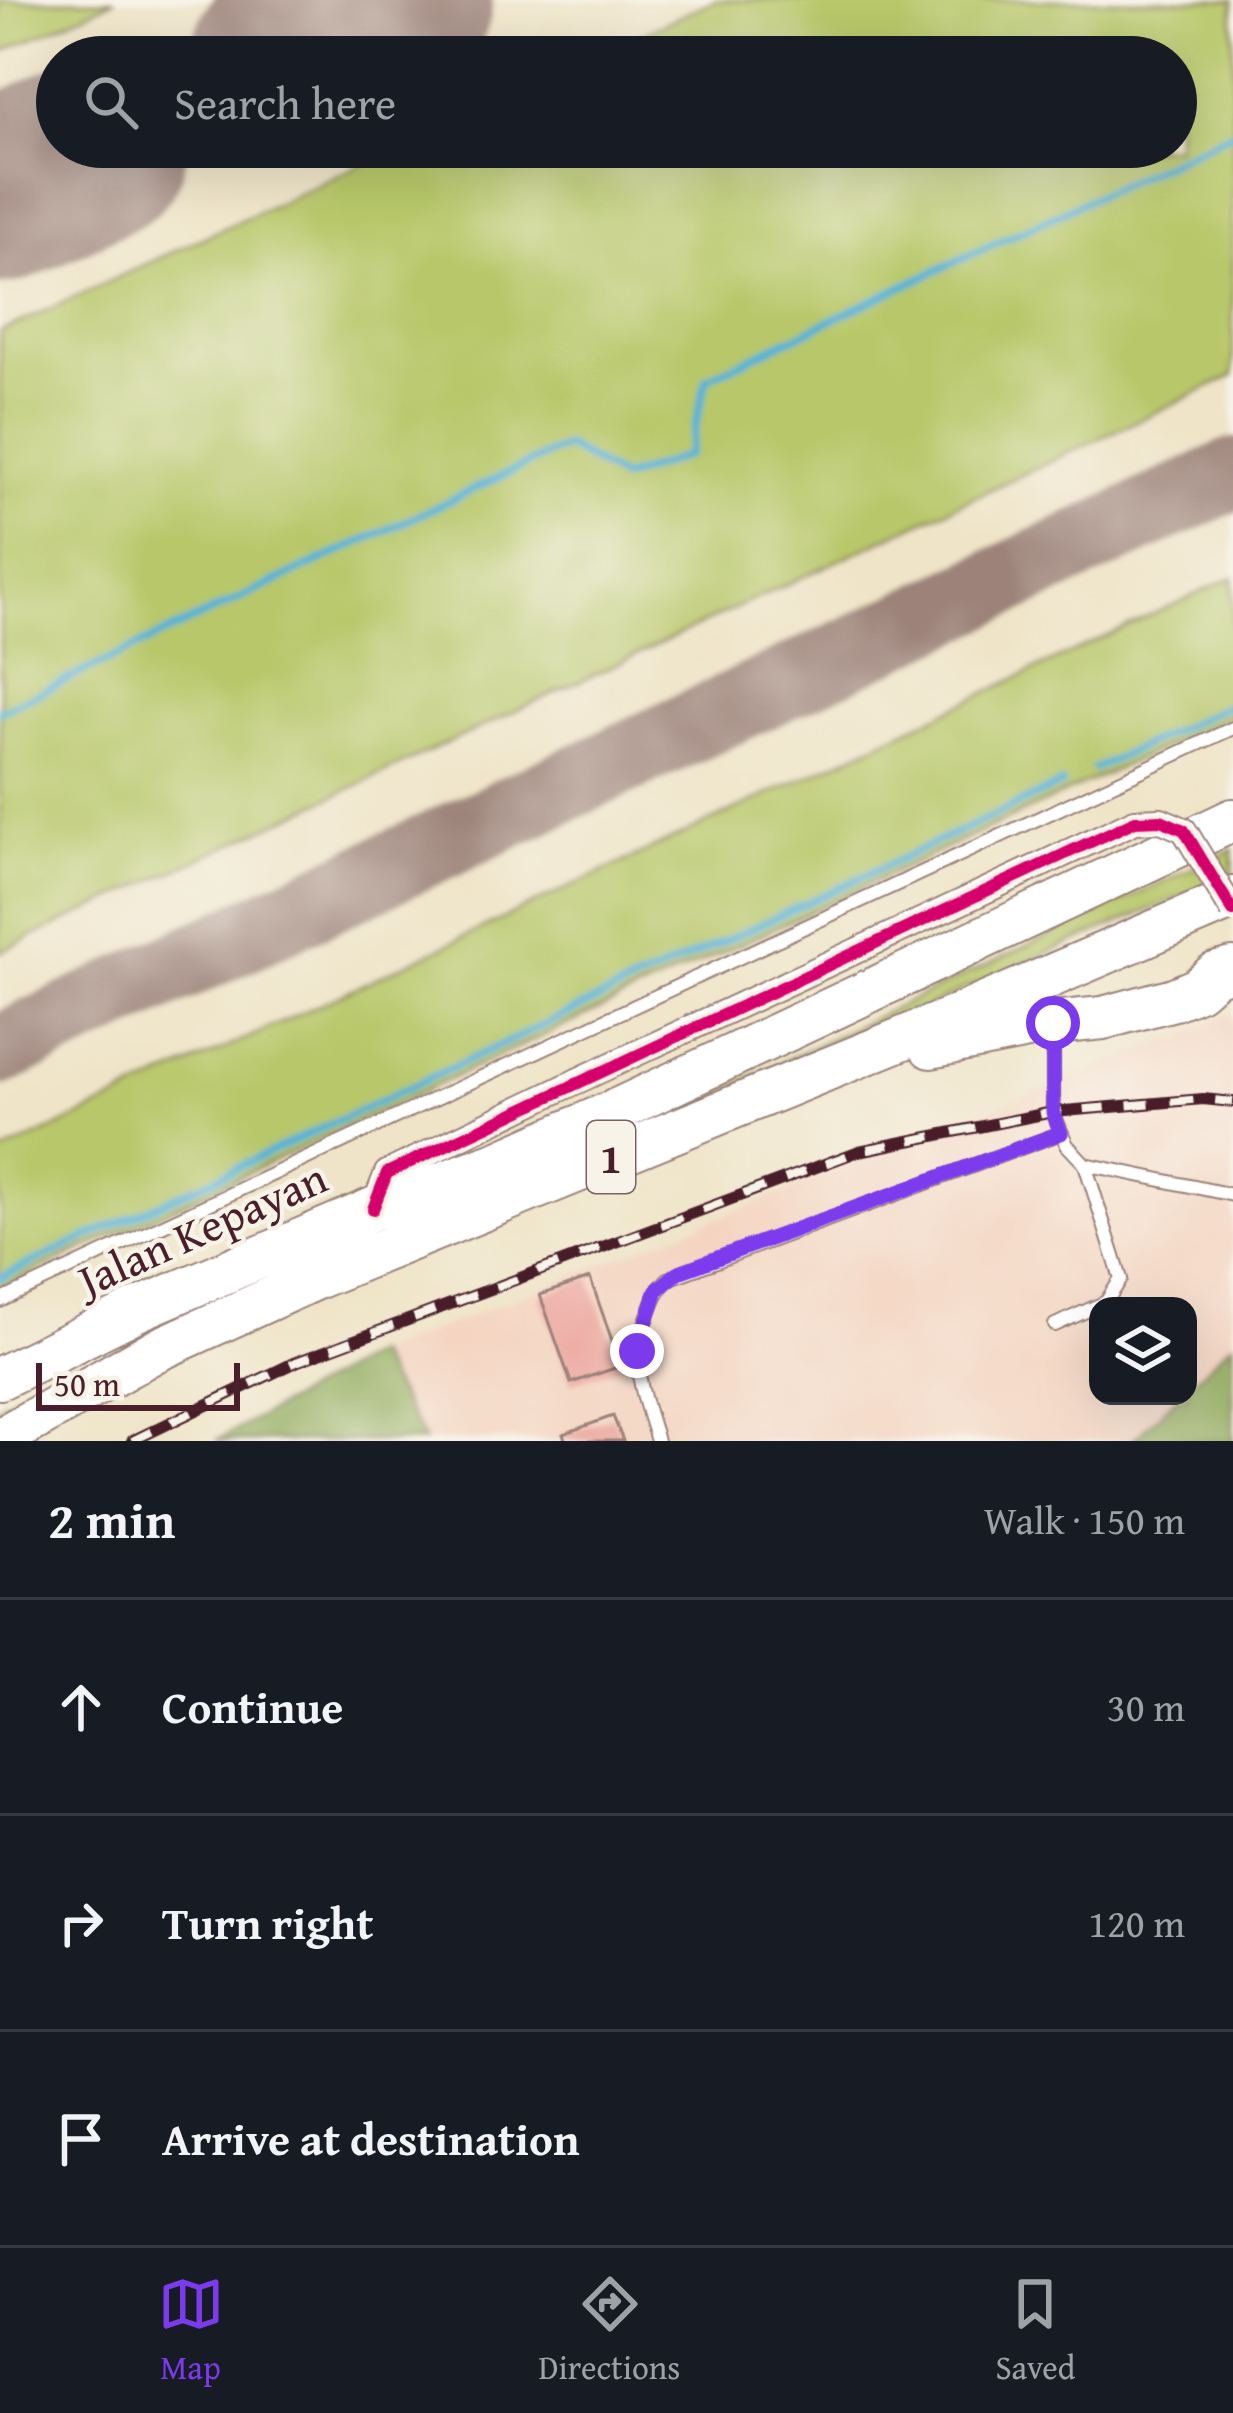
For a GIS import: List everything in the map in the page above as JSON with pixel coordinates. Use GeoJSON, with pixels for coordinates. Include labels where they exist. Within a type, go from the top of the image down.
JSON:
{"type":"FeatureCollection","features":[{"type":"Feature","properties":{"kind":"highway","name":"Jalan Kepayan"},"geometry":{"type":"LineString","coordinates":[[0,1378],[139,1309],[621,1108],[1233,820]]}},
{"type":"Feature","properties":{"kind":"highway","name":"Jalan Kepayan"},"geometry":{"type":"LineString","coordinates":[[0,1439],[95,1382],[225,1318],[1233,898]]}},
{"type":"Feature","properties":{"kind":"highway"},"geometry":{"type":"LineString","coordinates":[[813,1076],[1053,1023],[1103,1018],[1174,999],[1224,972],[1192,952],[1172,947],[1019,1004],[960,1015]]}},
{"type":"Feature","properties":{"kind":"street"},"geometry":{"type":"LineString","coordinates":[[373,1209],[387,1173],[1135,821],[1161,820],[1184,830],[1233,911]]}},
{"type":"Feature","properties":{"kind":"lane"},"geometry":{"type":"LineString","coordinates":[[0,1300],[1233,728]]}},
{"type":"Feature","properties":{"kind":"lane"},"geometry":{"type":"LineString","coordinates":[[1053,1023],[1053,1112],[1061,1133],[1085,1164],[1121,1279],[1106,1302],[1055,1325]]}},
{"type":"Feature","properties":{"kind":"lane"},"geometry":{"type":"LineString","coordinates":[[657,1441],[636,1370],[637,1351],[657,1290],[668,1279],[1061,1133]]}},
{"type":"Feature","properties":{"kind":"lane"},"geometry":{"type":"LineString","coordinates":[[1085,1164],[1233,1195]]}},
{"type":"Feature","properties":{"kind":"shaded area"},"geometry":{"type":"Polygon","coordinates":[[[1233,1014],[1233,1342],[1197,1377],[1197,1297],[1089,1297],[1089,1405],[1169,1405],[1132,1441],[425,1441],[374,1354],[1233,1014]]]}},
{"type":"Feature","properties":{"kind":"green space"},"geometry":{"type":"Polygon","coordinates":[[[0,0],[115,0],[36,36],[0,53],[0,0]]]}},
{"type":"Feature","properties":{"kind":"green space"},"geometry":{"type":"Polygon","coordinates":[[[715,0],[1233,0],[1233,376],[0,952],[0,332],[354,168],[1197,168],[1197,36],[637,36],[715,0]]]}},
{"type":"Feature","properties":{"kind":"green space"},"geometry":{"type":"Polygon","coordinates":[[[1233,577],[1233,715],[0,1288],[0,1154],[1233,577]]]}},
{"type":"Feature","properties":{"kind":"green space"},"geometry":{"type":"Polygon","coordinates":[[[1233,849],[1233,875],[1023,963],[715,1103],[711,1095],[1233,849]]]}},
{"type":"Feature","properties":{"kind":"green space"},"geometry":{"type":"Polygon","coordinates":[[[1233,1342],[1233,1441],[1132,1441],[1169,1405],[1197,1405],[1197,1377],[1233,1342]]]}},
{"type":"Feature","properties":{"kind":"green space"},"geometry":{"type":"Polygon","coordinates":[[[374,1354],[425,1441],[216,1441],[374,1354]]]}},
{"type":"Feature","properties":{"kind":"green space"},"geometry":{"type":"Polygon","coordinates":[[[75,1364],[78,1369],[0,1413],[0,1405],[75,1364]]]}},
{"type":"Feature","properties":{"kind":"building"},"geometry":{"type":"Polygon","coordinates":[[[590,1278],[621,1366],[571,1383],[540,1295],[590,1278]]]}},
{"type":"Feature","properties":{"kind":"building"},"geometry":{"type":"Polygon","coordinates":[[[613,1416],[623,1441],[566,1441],[563,1434],[613,1416]]]}},
{"type":"Feature","properties":{"kind":"waterway"},"geometry":{"type":"LineString","coordinates":[[1197,149],[1233,132]]}},
{"type":"Feature","properties":{"kind":"waterway"},"geometry":{"type":"LineString","coordinates":[[0,711],[566,446],[622,479],[688,455],[707,378],[1156,168]]}},
{"type":"Feature","properties":{"kind":"waterway"},"geometry":{"type":"LineString","coordinates":[[1094,769],[1233,703]]}},
{"type":"Feature","properties":{"kind":"waterway"},"geometry":{"type":"LineString","coordinates":[[0,1278],[1062,784]]}},
{"type":"Feature","properties":{"kind":"taxiway"},"geometry":{"type":"LineString","coordinates":[[0,1050],[1233,474]]}},
{"type":"Feature","properties":{"kind":"runway"},"geometry":{"type":"LineString","coordinates":[[326,36],[401,0]]}},
{"type":"Feature","properties":{"kind":"runway"},"geometry":{"type":"LineString","coordinates":[[0,193],[52,168]]}},
{"type":"Feature","properties":{"kind":"railway"},"geometry":{"type":"LineString","coordinates":[[132,1441],[296,1362],[859,1151],[1053,1112],[1203,1099],[1233,1102]]}},
{"type":"Feature","properties":{"kind":"cycle path"},"geometry":{"type":"LineString","coordinates":[[373,1209],[387,1173],[1135,821],[1161,820],[1184,830],[1233,911]]}},
{"type":"Feature","properties":{"kind":"route"},"geometry":{"type":"LineString","coordinates":[[637,1351],[657,1290],[679,1272],[1061,1133],[1053,1112],[1053,1023]]}}]}
